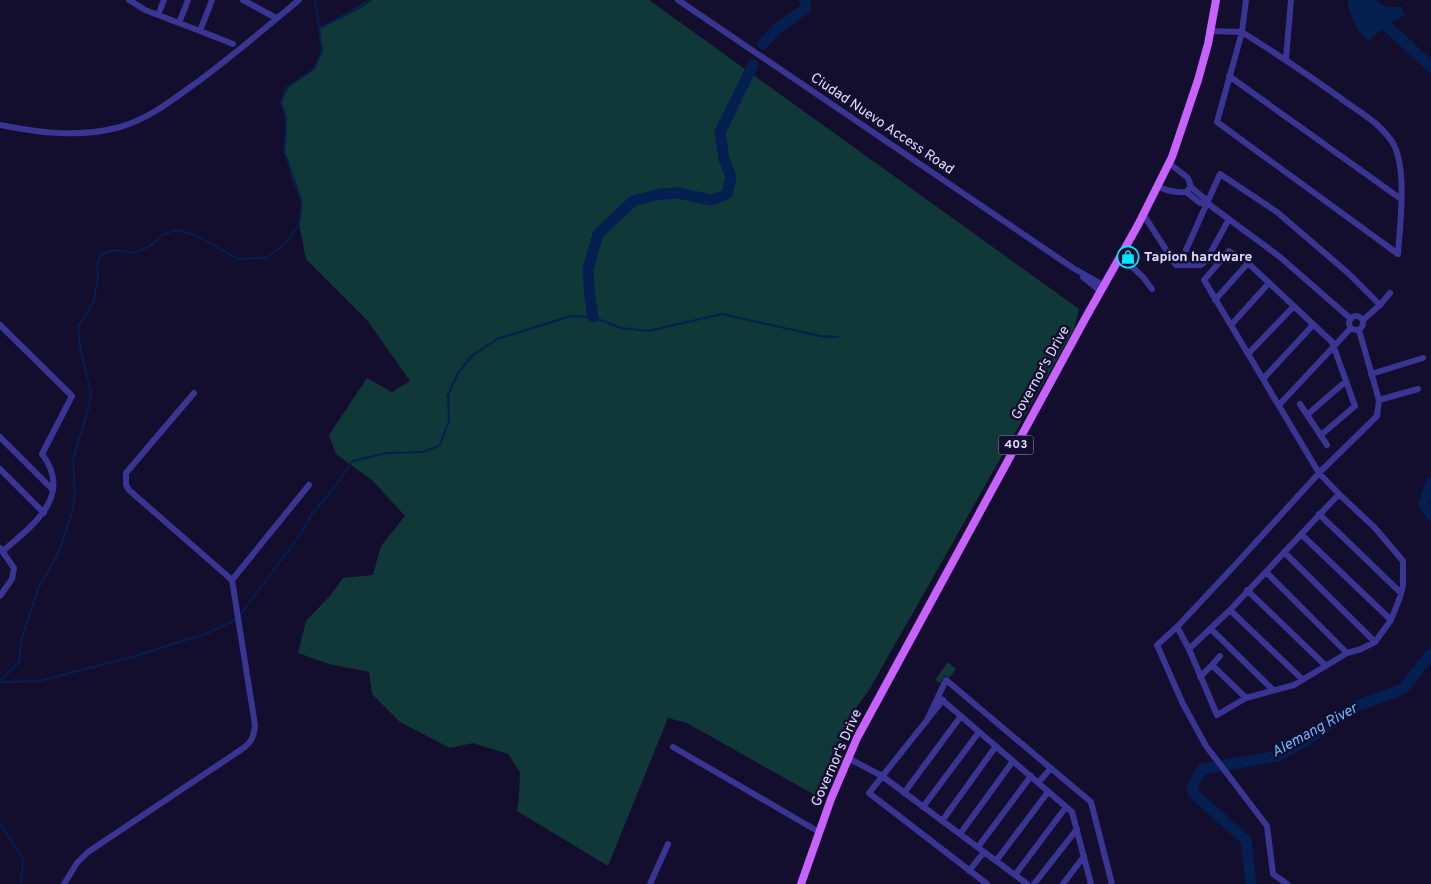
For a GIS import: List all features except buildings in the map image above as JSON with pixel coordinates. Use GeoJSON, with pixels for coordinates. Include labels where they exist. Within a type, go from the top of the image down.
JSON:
{"type":"FeatureCollection","features":[{"type":"Feature","properties":{"kind":"main road","name":"Governor's Drive"},"geometry":{"type":"LineString","coordinates":[[801,884],[848,758],[866,720],[1143,214],[1169,163],[1198,80],[1211,31],[1216,0]]}},
{"type":"Feature","properties":{"kind":"street"},"geometry":{"type":"LineString","coordinates":[[129,0],[137,2],[145,10],[232,44]]}},
{"type":"Feature","properties":{"kind":"street"},"geometry":{"type":"LineString","coordinates":[[158,15],[164,0]]}},
{"type":"Feature","properties":{"kind":"street"},"geometry":{"type":"LineString","coordinates":[[179,23],[188,0]]}},
{"type":"Feature","properties":{"kind":"street"},"geometry":{"type":"LineString","coordinates":[[200,31],[212,0]]}},
{"type":"Feature","properties":{"kind":"street"},"geometry":{"type":"LineString","coordinates":[[243,0],[276,18]]}},
{"type":"Feature","properties":{"kind":"street"},"geometry":{"type":"LineString","coordinates":[[0,124],[34,132],[74,133],[101,131],[135,121],[156,112],[207,75],[299,0]]}},
{"type":"Feature","properties":{"kind":"street","name":"Ciudad Nuevo Access Road"},"geometry":{"type":"LineString","coordinates":[[678,0],[1102,288]]}},
{"type":"Feature","properties":{"kind":"street"},"geometry":{"type":"LineString","coordinates":[[1211,31],[1242,32],[1286,59],[1381,128],[1394,146],[1400,170],[1401,199],[1398,254],[1217,122],[1242,32],[1246,0]]}},
{"type":"Feature","properties":{"kind":"street"},"geometry":{"type":"LineString","coordinates":[[1286,59],[1291,0]]}},
{"type":"Feature","properties":{"kind":"street"},"geometry":{"type":"LineString","coordinates":[[1229,76],[1401,199]]}},
{"type":"Feature","properties":{"kind":"street"},"geometry":{"type":"LineString","coordinates":[[1169,163],[1188,178],[1188,190],[1200,203],[1207,203],[1280,257],[1351,319]]}},
{"type":"Feature","properties":{"kind":"street"},"geometry":{"type":"LineString","coordinates":[[1186,250],[1220,174],[1277,212],[1348,273],[1380,305]]}},
{"type":"Feature","properties":{"kind":"street"},"geometry":{"type":"LineString","coordinates":[[1157,186],[1170,192],[1188,190]]}},
{"type":"Feature","properties":{"kind":"street"},"geometry":{"type":"LineString","coordinates":[[1143,214],[1176,265],[1201,265],[1206,261],[1229,219]]}},
{"type":"Feature","properties":{"kind":"street"},"geometry":{"type":"LineString","coordinates":[[1177,627],[1189,649],[1217,714],[1246,698],[1294,685],[1347,653],[1376,642],[1392,620],[1401,593],[1403,561],[1375,528],[1319,473],[1204,280],[1228,251],[1248,263],[1332,342],[1355,406],[1321,435]]}},
{"type":"Feature","properties":{"kind":"street"},"geometry":{"type":"LineString","coordinates":[[1120,256],[1143,277],[1152,289]]}},
{"type":"Feature","properties":{"kind":"street"},"geometry":{"type":"LineString","coordinates":[[1216,300],[1248,263]]}},
{"type":"Feature","properties":{"kind":"street"},"geometry":{"type":"LineString","coordinates":[[1230,325],[1269,283]]}},
{"type":"Feature","properties":{"kind":"street"},"geometry":{"type":"LineString","coordinates":[[1359,330],[1363,325],[1363,320],[1380,305],[1390,292]]}},
{"type":"Feature","properties":{"kind":"street"},"geometry":{"type":"LineString","coordinates":[[1248,354],[1294,306]]}},
{"type":"Feature","properties":{"kind":"street"},"geometry":{"type":"LineString","coordinates":[[1351,328],[1349,323],[1351,319],[1357,316],[1363,320]]}},
{"type":"Feature","properties":{"kind":"street"},"geometry":{"type":"LineString","coordinates":[[0,325],[72,396],[42,454],[52,473],[53,490],[50,501],[44,513],[32,526],[2,550],[12,564],[14,574],[0,596]]}},
{"type":"Feature","properties":{"kind":"street"},"geometry":{"type":"LineString","coordinates":[[1263,379],[1313,325]]}},
{"type":"Feature","properties":{"kind":"street"},"geometry":{"type":"LineString","coordinates":[[1351,328],[1359,330]]}},
{"type":"Feature","properties":{"kind":"street"},"geometry":{"type":"LineString","coordinates":[[1278,405],[1351,328]]}},
{"type":"Feature","properties":{"kind":"street"},"geometry":{"type":"LineString","coordinates":[[1287,884],[1273,874],[1267,826],[1206,746],[1183,704],[1157,645],[1177,627],[1319,473],[1377,416],[1379,400],[1359,330]]}},
{"type":"Feature","properties":{"kind":"street"},"geometry":{"type":"LineString","coordinates":[[1371,374],[1423,358]]}},
{"type":"Feature","properties":{"kind":"street"},"geometry":{"type":"LineString","coordinates":[[1307,415],[1346,381]]}},
{"type":"Feature","properties":{"kind":"street"},"geometry":{"type":"LineString","coordinates":[[1379,400],[1418,388]]}},
{"type":"Feature","properties":{"kind":"street"},"geometry":{"type":"LineString","coordinates":[[64,884],[77,863],[94,847],[250,743],[254,735],[255,724],[232,580],[129,490],[126,485],[126,473],[194,393]]}},
{"type":"Feature","properties":{"kind":"street"},"geometry":{"type":"LineString","coordinates":[[1300,404],[1327,445]]}},
{"type":"Feature","properties":{"kind":"street"},"geometry":{"type":"LineString","coordinates":[[0,437],[53,490]]}},
{"type":"Feature","properties":{"kind":"street"},"geometry":{"type":"LineString","coordinates":[[0,469],[44,513]]}},
{"type":"Feature","properties":{"kind":"street"},"geometry":{"type":"LineString","coordinates":[[232,580],[309,485]]}},
{"type":"Feature","properties":{"kind":"street"},"geometry":{"type":"LineString","coordinates":[[1189,649],[1230,610],[1339,494]]}},
{"type":"Feature","properties":{"kind":"street"},"geometry":{"type":"LineString","coordinates":[[1320,514],[1401,593]]}},
{"type":"Feature","properties":{"kind":"street"},"geometry":{"type":"LineString","coordinates":[[1301,534],[1392,620]]}},
{"type":"Feature","properties":{"kind":"street"},"geometry":{"type":"LineString","coordinates":[[1284,552],[1376,642]]}},
{"type":"Feature","properties":{"kind":"street"},"geometry":{"type":"LineString","coordinates":[[1266,572],[1347,653]]}},
{"type":"Feature","properties":{"kind":"street"},"geometry":{"type":"LineString","coordinates":[[1247,590],[1326,666]]}},
{"type":"Feature","properties":{"kind":"street"},"geometry":{"type":"LineString","coordinates":[[1230,610],[1303,680]]}},
{"type":"Feature","properties":{"kind":"street"},"geometry":{"type":"LineString","coordinates":[[1211,629],[1273,690]]}},
{"type":"Feature","properties":{"kind":"street"},"geometry":{"type":"LineString","coordinates":[[1200,676],[1220,656]]}},
{"type":"Feature","properties":{"kind":"street"},"geometry":{"type":"LineString","coordinates":[[1212,665],[1246,698]]}},
{"type":"Feature","properties":{"kind":"street"},"geometry":{"type":"LineString","coordinates":[[987,884],[869,793],[926,722],[940,698],[946,680],[1091,802],[1112,884]]}},
{"type":"Feature","properties":{"kind":"street"},"geometry":{"type":"LineString","coordinates":[[940,698],[1072,812],[1091,884]]}},
{"type":"Feature","properties":{"kind":"street"},"geometry":{"type":"LineString","coordinates":[[904,793],[961,716]]}},
{"type":"Feature","properties":{"kind":"street"},"geometry":{"type":"LineString","coordinates":[[923,807],[979,732]]}},
{"type":"Feature","properties":{"kind":"street"},"geometry":{"type":"LineString","coordinates":[[942,820],[996,746]]}},
{"type":"Feature","properties":{"kind":"street"},"geometry":{"type":"LineString","coordinates":[[673,747],[819,832]]}},
{"type":"Feature","properties":{"kind":"street"},"geometry":{"type":"LineString","coordinates":[[848,758],[882,776],[1027,884]]}},
{"type":"Feature","properties":{"kind":"street"},"geometry":{"type":"LineString","coordinates":[[960,834],[1013,761]]}},
{"type":"Feature","properties":{"kind":"street"},"geometry":{"type":"LineString","coordinates":[[1038,783],[1051,768]]}},
{"type":"Feature","properties":{"kind":"street"},"geometry":{"type":"LineString","coordinates":[[978,847],[1031,776]]}},
{"type":"Feature","properties":{"kind":"street"},"geometry":{"type":"LineString","coordinates":[[996,861],[1048,792]]}},
{"type":"Feature","properties":{"kind":"street"},"geometry":{"type":"LineString","coordinates":[[1015,875],[1066,807]]}},
{"type":"Feature","properties":{"kind":"street"},"geometry":{"type":"LineString","coordinates":[[1034,884],[1077,829]]}},
{"type":"Feature","properties":{"kind":"street"},"geometry":{"type":"LineString","coordinates":[[650,884],[668,844]]}},
{"type":"Feature","properties":{"kind":"street"},"geometry":{"type":"LineString","coordinates":[[970,871],[984,852]]}},
{"type":"Feature","properties":{"kind":"street"},"geometry":{"type":"LineString","coordinates":[[1063,884],[1084,856]]}},
{"type":"Feature","properties":{"kind":"green space"},"geometry":{"type":"Polygon","coordinates":[[[369,0],[649,0],[1079,309],[1074,329],[869,690],[850,716],[820,798],[687,723],[668,718],[608,866],[517,811],[520,772],[508,754],[473,743],[450,748],[400,722],[372,694],[369,672],[329,664],[298,653],[306,621],[330,596],[343,578],[373,575],[381,546],[405,516],[373,481],[336,454],[329,435],[367,378],[392,392],[410,381],[367,320],[306,259],[299,224],[302,202],[291,176],[284,149],[286,117],[281,103],[289,86],[314,69],[322,51],[320,28],[369,0]]]}},
{"type":"Feature","properties":{"kind":"green space"},"geometry":{"type":"Polygon","coordinates":[[[948,662],[956,669],[949,678],[945,675],[940,683],[935,680],[948,662]]]}},
{"type":"Feature","properties":{"kind":"water"},"geometry":{"type":"Polygon","coordinates":[[[1347,0],[1377,0],[1378,3],[1388,7],[1401,7],[1405,15],[1386,25],[1369,41],[1360,33],[1354,23],[1347,0]]]}},
{"type":"Feature","properties":{"kind":"waterway"},"geometry":{"type":"LineString","coordinates":[[0,681],[19,662],[22,637],[38,589],[58,554],[72,513],[75,496],[73,459],[88,410],[91,393],[80,346],[78,327],[94,301],[98,277],[97,264],[101,254],[116,250],[133,253],[149,247],[162,235],[176,230],[195,235],[238,259],[266,258],[286,243],[299,224],[302,202],[284,151],[286,117],[281,103],[286,88],[314,69],[322,51],[315,0]]}},
{"type":"Feature","properties":{"kind":"waterway"},"geometry":{"type":"LineString","coordinates":[[320,28],[371,0]]}},
{"type":"Feature","properties":{"kind":"waterway"},"geometry":{"type":"LineString","coordinates":[[763,44],[776,29],[805,9],[805,0]]}},
{"type":"Feature","properties":{"kind":"waterway","name":"Alemang River"},"geometry":{"type":"LineString","coordinates":[[1370,0],[1386,25],[1431,67]]}},
{"type":"Feature","properties":{"kind":"waterway"},"geometry":{"type":"LineString","coordinates":[[593,317],[588,269],[598,234],[633,201],[661,194],[678,193],[712,200],[727,194],[731,177],[724,159],[720,132],[753,65]]}},
{"type":"Feature","properties":{"kind":"waterway"},"geometry":{"type":"LineString","coordinates":[[240,615],[300,535],[312,514],[353,461],[387,453],[424,452],[440,445],[449,421],[448,395],[458,373],[473,355],[497,339],[571,316],[593,317],[621,328],[648,331],[722,314],[820,336],[838,337]]}},
{"type":"Feature","properties":{"kind":"waterway","name":"Alemang River"},"geometry":{"type":"LineString","coordinates":[[1431,483],[1424,504],[1431,515]]}},
{"type":"Feature","properties":{"kind":"waterway"},"geometry":{"type":"LineString","coordinates":[[0,682],[39,681],[132,657],[208,633],[237,619]]}},
{"type":"Feature","properties":{"kind":"waterway","name":"Alemang River"},"geometry":{"type":"LineString","coordinates":[[1251,884],[1246,840],[1193,793],[1192,786],[1203,769],[1277,756],[1302,743],[1357,706],[1403,689],[1431,654]]}},
{"type":"Feature","properties":{"kind":"waterway"},"geometry":{"type":"LineString","coordinates":[[0,823],[23,859],[21,884]]}},
{"type":"Feature","properties":{"kind":"place","name":"Tapion hardware"},"geometry":{"type":"Point","coordinates":[1128,257]}}]}
